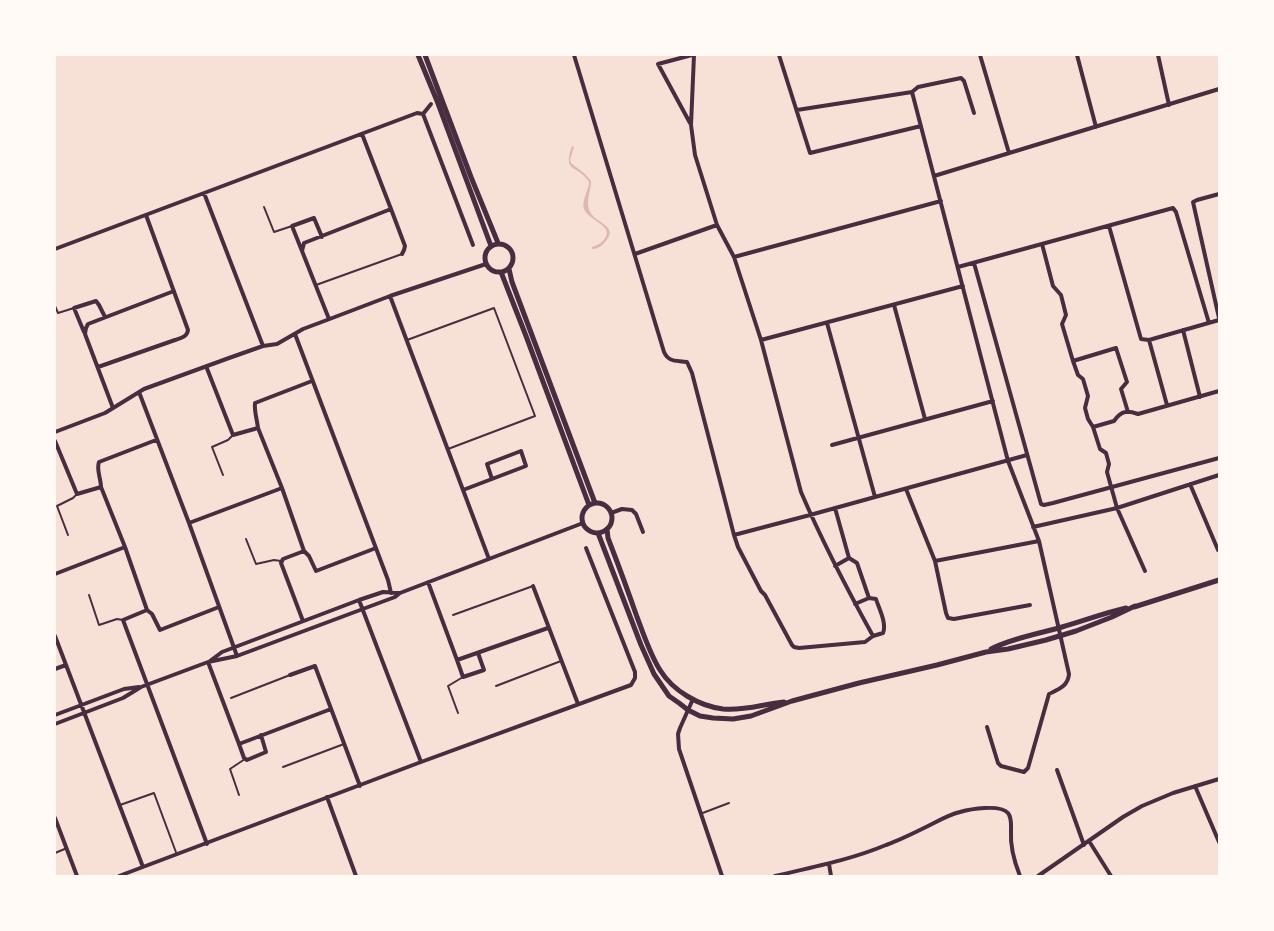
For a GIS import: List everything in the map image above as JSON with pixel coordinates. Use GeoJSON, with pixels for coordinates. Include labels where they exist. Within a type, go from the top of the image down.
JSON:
{"type":"FeatureCollection","features":[{"type":"Feature","properties":{"kind":"street"},"geometry":{"type":"LineString","coordinates":[[418,55],[491,246]]}},
{"type":"Feature","properties":{"kind":"street"},"geometry":{"type":"LineString","coordinates":[[425,55],[498,244]]}},
{"type":"Feature","properties":{"kind":"street"},"geometry":{"type":"LineString","coordinates":[[574,55],[666,357],[672,361],[686,362],[692,374],[738,547],[794,648],[865,642],[873,636],[883,633],[884,625],[876,600],[869,598],[855,604]]}},
{"type":"Feature","properties":{"kind":"street"},"geometry":{"type":"LineString","coordinates":[[691,125],[658,64],[693,55],[691,125],[695,155],[717,225],[734,257],[761,340],[801,492],[835,566],[873,636]]}},
{"type":"Feature","properties":{"kind":"street"},"geometry":{"type":"LineString","coordinates":[[779,55],[810,153],[921,126]]}},
{"type":"Feature","properties":{"kind":"street"},"geometry":{"type":"LineString","coordinates":[[980,55],[1008,153]]}},
{"type":"Feature","properties":{"kind":"street"},"geometry":{"type":"LineString","coordinates":[[1077,55],[1096,127]]}},
{"type":"Feature","properties":{"kind":"street"},"geometry":{"type":"LineString","coordinates":[[1158,55],[1169,105]]}},
{"type":"Feature","properties":{"kind":"street"},"geometry":{"type":"LineString","coordinates":[[797,110],[912,92],[918,87],[961,78],[964,80],[974,113]]}},
{"type":"Feature","properties":{"kind":"street"},"geometry":{"type":"LineString","coordinates":[[934,176],[1219,89]]}},
{"type":"Feature","properties":{"kind":"street"},"geometry":{"type":"LineString","coordinates":[[912,92],[1008,461],[1039,541],[1070,674],[1066,684],[1049,694],[1028,768],[1024,772],[1001,766],[998,763],[987,727]]}},
{"type":"Feature","properties":{"kind":"street"},"geometry":{"type":"LineString","coordinates":[[423,114],[431,104]]}},
{"type":"Feature","properties":{"kind":"street"},"geometry":{"type":"LineString","coordinates":[[55,249],[362,134],[417,114],[423,114]]}},
{"type":"Feature","properties":{"kind":"street"},"geometry":{"type":"LineString","coordinates":[[423,114],[473,245]]}},
{"type":"Feature","properties":{"kind":"street"},"geometry":{"type":"LineString","coordinates":[[362,134],[405,246],[402,254]]}},
{"type":"Feature","properties":{"kind":"street"},"geometry":{"type":"LineString","coordinates":[[204,193],[263,346]]}},
{"type":"Feature","properties":{"kind":"street"},"geometry":{"type":"LineString","coordinates":[[1109,226],[1141,339],[1149,340],[1210,323],[1219,319],[1193,202],[1219,194]]}},
{"type":"Feature","properties":{"kind":"street"},"geometry":{"type":"LineString","coordinates":[[734,257],[941,201]]}},
{"type":"Feature","properties":{"kind":"street"},"geometry":{"type":"LineString","coordinates":[[958,267],[1173,208],[1176,212],[1210,323]]}},
{"type":"Feature","properties":{"kind":"street"},"geometry":{"type":"LineString","coordinates":[[302,251],[304,244],[391,209]]}},
{"type":"Feature","properties":{"kind":"street"},"geometry":{"type":"LineString","coordinates":[[98,367],[186,336],[188,330],[146,215]]}},
{"type":"Feature","properties":{"kind":"street"},"geometry":{"type":"LineString","coordinates":[[322,237],[314,218],[292,226],[328,319]]}},
{"type":"Feature","properties":{"kind":"street"},"geometry":{"type":"LineString","coordinates":[[635,254],[717,225]]}},
{"type":"Feature","properties":{"kind":"street"},"geometry":{"type":"LineString","coordinates":[[498,244],[506,245],[510,248],[514,261],[509,269],[501,272],[492,270],[486,264],[485,256],[491,246],[498,244]]}},
{"type":"Feature","properties":{"kind":"street"},"geometry":{"type":"LineString","coordinates":[[1042,244],[1053,286],[1061,295],[1066,315],[1062,324],[1072,361],[1078,375],[1083,379],[1088,396],[1085,408],[1086,414],[1093,427],[1100,449],[1108,458],[1107,472],[1117,508],[1145,571]]}},
{"type":"Feature","properties":{"kind":"street"},"geometry":{"type":"LineString","coordinates":[[974,263],[1041,504],[1044,505],[1111,488],[1219,458]]}},
{"type":"Feature","properties":{"kind":"street"},"geometry":{"type":"LineString","coordinates":[[55,432],[105,413],[144,389],[263,346],[277,344],[303,329],[328,319],[486,264]]}},
{"type":"Feature","properties":{"kind":"street"},"geometry":{"type":"LineString","coordinates":[[509,269],[512,282],[592,504]]}},
{"type":"Feature","properties":{"kind":"street"},"geometry":{"type":"LineString","coordinates":[[501,272],[592,504]]}},
{"type":"Feature","properties":{"kind":"street"},"geometry":{"type":"LineString","coordinates":[[761,340],[963,286]]}},
{"type":"Feature","properties":{"kind":"street"},"geometry":{"type":"LineString","coordinates":[[85,334],[88,324],[174,291]]}},
{"type":"Feature","properties":{"kind":"street"},"geometry":{"type":"LineString","coordinates":[[390,296],[489,559]]}},
{"type":"Feature","properties":{"kind":"street"},"geometry":{"type":"LineString","coordinates":[[105,317],[96,301],[74,308],[113,408]]}},
{"type":"Feature","properties":{"kind":"street"},"geometry":{"type":"LineString","coordinates":[[894,305],[925,419]]}},
{"type":"Feature","properties":{"kind":"street"},"geometry":{"type":"LineString","coordinates":[[827,323],[875,497]]}},
{"type":"Feature","properties":{"kind":"street"},"geometry":{"type":"LineString","coordinates":[[1182,330],[1200,397]]}},
{"type":"Feature","properties":{"kind":"street"},"geometry":{"type":"LineString","coordinates":[[295,334],[388,580],[391,593]]}},
{"type":"Feature","properties":{"kind":"street"},"geometry":{"type":"LineString","coordinates":[[1149,340],[1167,406]]}},
{"type":"Feature","properties":{"kind":"street"},"geometry":{"type":"LineString","coordinates":[[1072,361],[1116,348],[1127,382],[1121,389],[1128,412]]}},
{"type":"Feature","properties":{"kind":"street"},"geometry":{"type":"LineString","coordinates":[[206,366],[233,435],[258,428]]}},
{"type":"Feature","properties":{"kind":"street"},"geometry":{"type":"LineString","coordinates":[[312,381],[254,405],[258,419],[258,428],[304,551],[309,556],[316,571],[376,548]]}},
{"type":"Feature","properties":{"kind":"street"},"geometry":{"type":"LineString","coordinates":[[1093,427],[1114,421],[1119,414],[1130,411],[1138,414],[1219,391]]}},
{"type":"Feature","properties":{"kind":"street"},"geometry":{"type":"LineString","coordinates":[[139,392],[237,656]]}},
{"type":"Feature","properties":{"kind":"street"},"geometry":{"type":"LineString","coordinates":[[832,445],[993,401]]}},
{"type":"Feature","properties":{"kind":"street"},"geometry":{"type":"LineString","coordinates":[[156,440],[99,462],[98,466],[101,487],[126,547],[147,610],[152,614],[160,630],[219,607]]}},
{"type":"Feature","properties":{"kind":"street"},"geometry":{"type":"LineString","coordinates":[[55,441],[77,494],[101,487]]}},
{"type":"Feature","properties":{"kind":"street"},"geometry":{"type":"LineString","coordinates":[[463,490],[492,479],[526,466],[521,451],[486,464],[492,479]]}},
{"type":"Feature","properties":{"kind":"street"},"geometry":{"type":"LineString","coordinates":[[734,535],[1027,455]]}},
{"type":"Feature","properties":{"kind":"street"},"geometry":{"type":"LineString","coordinates":[[1033,527],[1117,508],[1219,475]]}},
{"type":"Feature","properties":{"kind":"street"},"geometry":{"type":"LineString","coordinates":[[1190,484],[1218,550]]}},
{"type":"Feature","properties":{"kind":"street"},"geometry":{"type":"LineString","coordinates":[[189,523],[282,488]]}},
{"type":"Feature","properties":{"kind":"street"},"geometry":{"type":"LineString","coordinates":[[906,489],[935,561],[948,618],[954,619],[1030,604]]}},
{"type":"Feature","properties":{"kind":"street"},"geometry":{"type":"LineString","coordinates":[[592,504],[604,505],[611,513],[611,523],[607,529],[598,532],[589,530],[583,523],[583,513],[592,504]]}},
{"type":"Feature","properties":{"kind":"street"},"geometry":{"type":"LineString","coordinates":[[835,508],[849,558],[857,563],[869,598]]}},
{"type":"Feature","properties":{"kind":"street"},"geometry":{"type":"LineString","coordinates":[[611,513],[632,510],[636,514],[643,532]]}},
{"type":"Feature","properties":{"kind":"street"},"geometry":{"type":"LineString","coordinates":[[55,715],[124,689],[141,687],[208,662],[237,656],[583,523]]}},
{"type":"Feature","properties":{"kind":"street"},"geometry":{"type":"LineString","coordinates":[[607,529],[608,538],[651,652],[660,671],[672,684],[693,700],[721,709],[751,709],[792,701]]}},
{"type":"Feature","properties":{"kind":"street"},"geometry":{"type":"LineString","coordinates":[[598,532],[654,674],[669,696],[700,716],[733,719],[751,716],[792,701],[1061,635],[1094,624],[1136,606]]}},
{"type":"Feature","properties":{"kind":"street"},"geometry":{"type":"LineString","coordinates":[[935,561],[1039,541]]}},
{"type":"Feature","properties":{"kind":"street"},"geometry":{"type":"LineString","coordinates":[[55,574],[126,547]]}},
{"type":"Feature","properties":{"kind":"street"},"geometry":{"type":"LineString","coordinates":[[119,876],[632,685],[635,672],[586,548]]}},
{"type":"Feature","properties":{"kind":"street"},"geometry":{"type":"LineString","coordinates":[[303,621],[281,562],[283,559],[304,551]]}},
{"type":"Feature","properties":{"kind":"street"},"geometry":{"type":"LineString","coordinates":[[835,566],[849,558]]}},
{"type":"Feature","properties":{"kind":"street"},"geometry":{"type":"LineString","coordinates":[[986,652],[1007,642],[1108,612],[1136,606],[1219,580]]}},
{"type":"Feature","properties":{"kind":"street"},"geometry":{"type":"LineString","coordinates":[[428,582],[463,677],[484,670],[478,653]]}},
{"type":"Feature","properties":{"kind":"street"},"geometry":{"type":"LineString","coordinates":[[533,586],[578,704]]}},
{"type":"Feature","properties":{"kind":"street"},"geometry":{"type":"LineString","coordinates":[[208,662],[222,652],[359,600],[383,592],[400,593]]}},
{"type":"Feature","properties":{"kind":"street"},"geometry":{"type":"LineString","coordinates":[[359,600],[421,762]]}},
{"type":"Feature","properties":{"kind":"street"},"geometry":{"type":"LineString","coordinates":[[147,610],[123,620],[207,844]]}},
{"type":"Feature","properties":{"kind":"street"},"geometry":{"type":"LineString","coordinates":[[457,660],[548,628]]}},
{"type":"Feature","properties":{"kind":"street"},"geometry":{"type":"LineString","coordinates":[[55,636],[143,867]]}},
{"type":"Feature","properties":{"kind":"street"},"geometry":{"type":"LineString","coordinates":[[208,662],[245,759],[266,752],[261,736]]}},
{"type":"Feature","properties":{"kind":"street"},"geometry":{"type":"LineString","coordinates":[[55,669],[66,665]]}},
{"type":"Feature","properties":{"kind":"street"},"geometry":{"type":"LineString","coordinates":[[290,675],[315,666],[360,786]]}},
{"type":"Feature","properties":{"kind":"street"},"geometry":{"type":"LineString","coordinates":[[55,724],[123,698],[141,687]]}},
{"type":"Feature","properties":{"kind":"street"},"geometry":{"type":"LineString","coordinates":[[693,700],[678,734],[679,749],[722,876]]}},
{"type":"Feature","properties":{"kind":"street"},"geometry":{"type":"LineString","coordinates":[[239,744],[331,710]]}},
{"type":"Feature","properties":{"kind":"street"},"geometry":{"type":"LineString","coordinates":[[1057,770],[1084,845]]}},
{"type":"Feature","properties":{"kind":"street"},"geometry":{"type":"LineString","coordinates":[[1038,876],[1142,806],[1173,793],[1219,779]]}},
{"type":"Feature","properties":{"kind":"street"},"geometry":{"type":"LineString","coordinates":[[1195,786],[1219,842]]}},
{"type":"Feature","properties":{"kind":"street"},"geometry":{"type":"LineString","coordinates":[[327,797],[356,876]]}},
{"type":"Feature","properties":{"kind":"street"},"geometry":{"type":"LineString","coordinates":[[775,876],[863,854],[887,845],[952,814],[985,808],[1005,810],[1009,814],[1013,858],[1020,876]]}},
{"type":"Feature","properties":{"kind":"street"},"geometry":{"type":"LineString","coordinates":[[55,818],[77,876]]}},
{"type":"Feature","properties":{"kind":"street"},"geometry":{"type":"LineString","coordinates":[[1089,841],[1111,876]]}},
{"type":"Feature","properties":{"kind":"street"},"geometry":{"type":"LineString","coordinates":[[829,864],[831,876]]}},
{"type":"Feature","properties":{"kind":"lane"},"geometry":{"type":"LineString","coordinates":[[264,207],[274,232],[292,226]]}},
{"type":"Feature","properties":{"kind":"lane"},"geometry":{"type":"LineString","coordinates":[[316,285],[402,254]]}},
{"type":"Feature","properties":{"kind":"lane"},"geometry":{"type":"LineString","coordinates":[[55,306],[58,313],[74,308]]}},
{"type":"Feature","properties":{"kind":"lane"},"geometry":{"type":"LineString","coordinates":[[407,340],[494,308],[535,416],[448,449]]}},
{"type":"Feature","properties":{"kind":"lane"},"geometry":{"type":"LineString","coordinates":[[223,475],[212,446],[228,440],[233,435]]}},
{"type":"Feature","properties":{"kind":"lane"},"geometry":{"type":"LineString","coordinates":[[68,535],[57,506],[77,494]]}},
{"type":"Feature","properties":{"kind":"lane"},"geometry":{"type":"LineString","coordinates":[[246,539],[256,564],[274,560],[281,562]]}},
{"type":"Feature","properties":{"kind":"lane"},"geometry":{"type":"LineString","coordinates":[[453,615],[533,586]]}},
{"type":"Feature","properties":{"kind":"lane"},"geometry":{"type":"LineString","coordinates":[[89,595],[99,625],[123,620]]}},
{"type":"Feature","properties":{"kind":"lane"},"geometry":{"type":"LineString","coordinates":[[496,686],[562,661]]}},
{"type":"Feature","properties":{"kind":"lane"},"geometry":{"type":"LineString","coordinates":[[231,698],[290,675]]}},
{"type":"Feature","properties":{"kind":"lane"},"geometry":{"type":"LineString","coordinates":[[458,713],[448,686],[463,677]]}},
{"type":"Feature","properties":{"kind":"lane"},"geometry":{"type":"LineString","coordinates":[[283,767],[344,744]]}},
{"type":"Feature","properties":{"kind":"lane"},"geometry":{"type":"LineString","coordinates":[[240,795],[230,769],[245,759]]}},
{"type":"Feature","properties":{"kind":"lane"},"geometry":{"type":"LineString","coordinates":[[120,805],[154,792],[177,854]]}},
{"type":"Feature","properties":{"kind":"lane"},"geometry":{"type":"LineString","coordinates":[[700,814],[729,803]]}},
{"type":"Feature","properties":{"kind":"lane"},"geometry":{"type":"LineString","coordinates":[[55,853],[66,848]]}},
{"type":"Feature","properties":{"kind":"shaded area"},"geometry":{"type":"Polygon","coordinates":[[[572,146],[574,147],[570,160],[571,163],[591,181],[588,202],[591,214],[604,224],[610,232],[601,246],[592,249],[592,247],[604,240],[607,234],[603,226],[586,213],[584,209],[583,206],[589,182],[585,176],[570,165],[569,155],[572,146]]]}}]}
